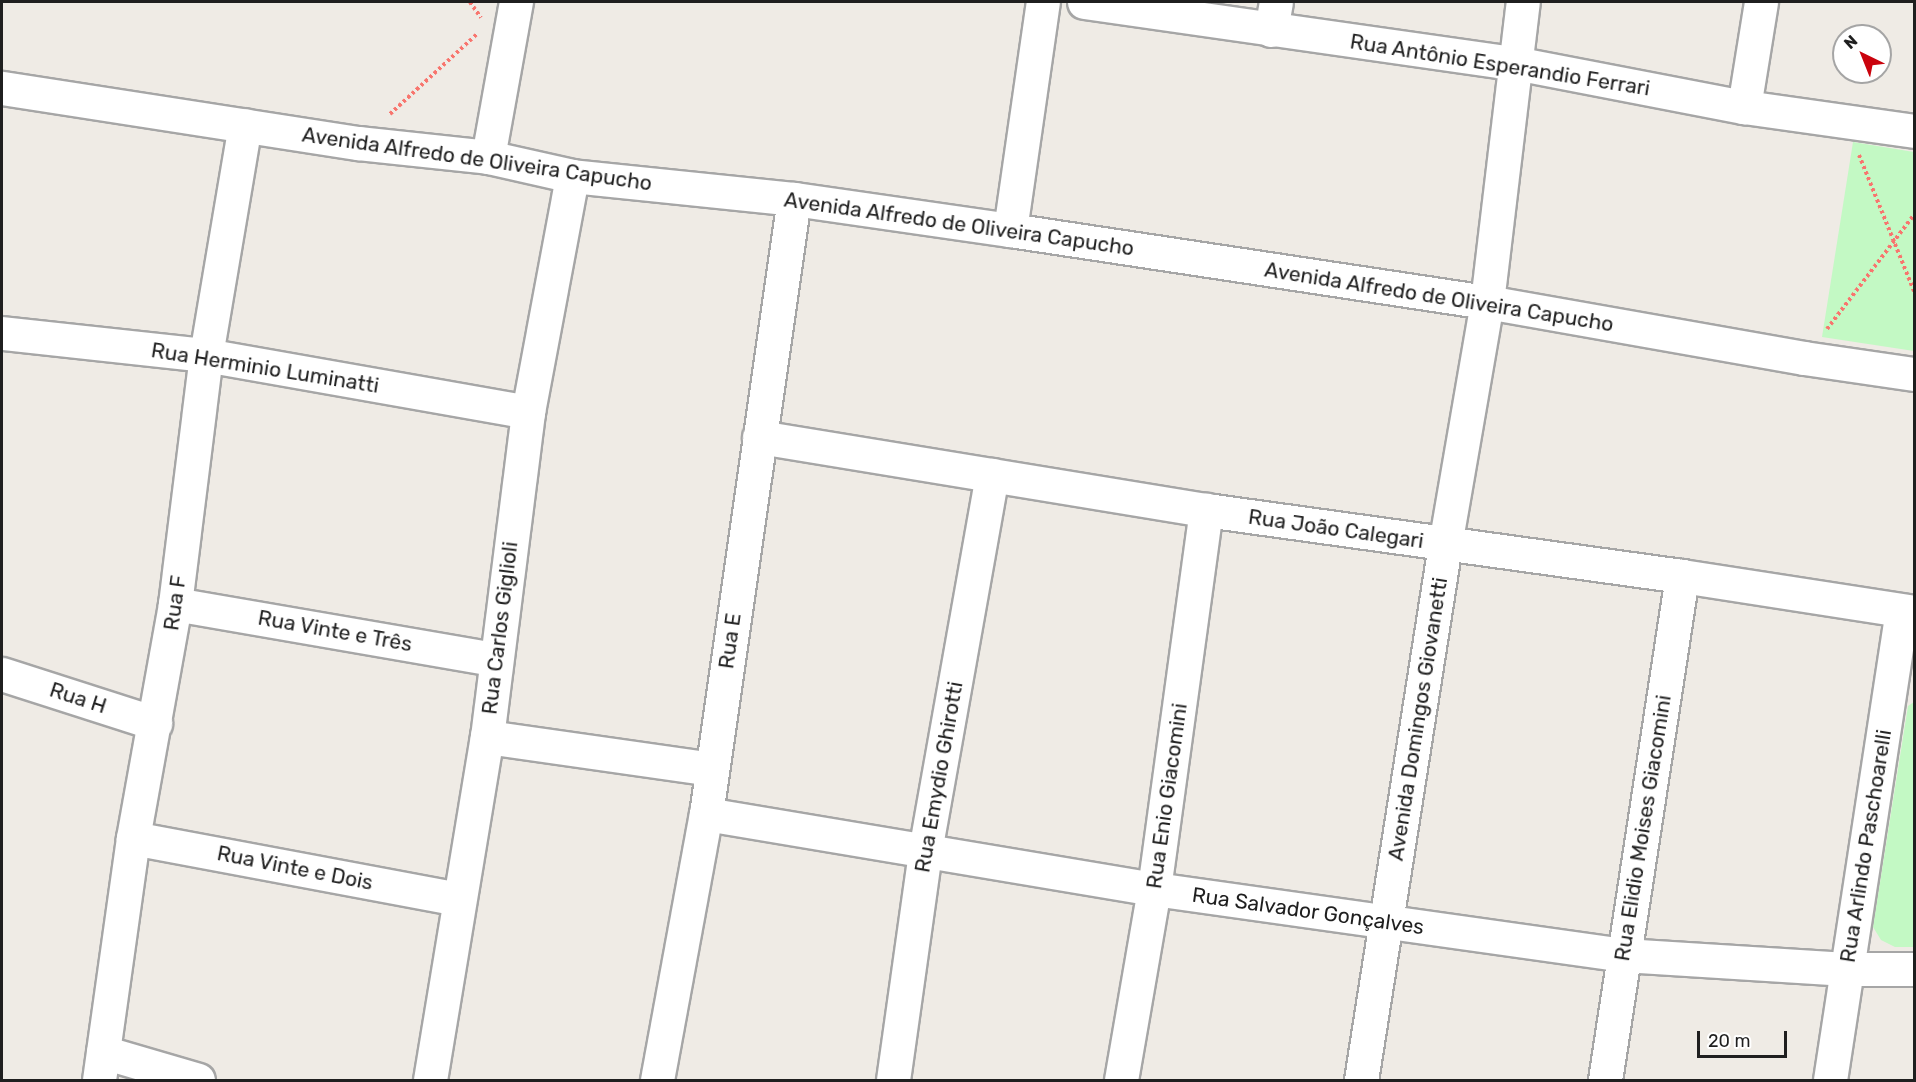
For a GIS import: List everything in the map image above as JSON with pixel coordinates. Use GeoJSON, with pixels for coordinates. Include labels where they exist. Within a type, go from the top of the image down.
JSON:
{"type":"FeatureCollection","features":[{"type":"Feature","properties":{"kind":"street"},"geometry":{"type":"LineString","coordinates":[[488,157],[516,2]]}},
{"type":"Feature","properties":{"kind":"street"},"geometry":{"type":"LineString","coordinates":[[1010,230],[1044,2]]}},
{"type":"Feature","properties":{"kind":"street","name":"Rua Antônio Esperandio Ferrari"},"geometry":{"type":"LineString","coordinates":[[1084,2],[1273,16],[1744,107],[1914,131]]}},
{"type":"Feature","properties":{"kind":"street","name":"Avenida Domingos Giovanetti"},"geometry":{"type":"LineString","coordinates":[[1361,1080],[1445,544],[1487,302],[1523,2]]}},
{"type":"Feature","properties":{"kind":"street"},"geometry":{"type":"LineString","coordinates":[[1744,107],[1761,2]]}},
{"type":"Feature","properties":{"kind":"street","name":"Avenida Alfredo de Oliveira Capucho"},"geometry":{"type":"LineString","coordinates":[[2,88],[358,143],[488,157],[572,176],[794,200],[1010,230],[1487,302],[1804,358],[1914,374]]}},
{"type":"Feature","properties":{"kind":"street","name":"Rua F"},"geometry":{"type":"LineString","coordinates":[[101,1066],[133,838],[175,604],[206,355],[245,125]]}},
{"type":"Feature","properties":{"kind":"street","name":"Rua Carlos Giglioli"},"geometry":{"type":"LineString","coordinates":[[430,1080],[458,899],[487,737],[495,659],[528,412],[572,176]]}},
{"type":"Feature","properties":{"kind":"street","name":"Rua E"},"geometry":{"type":"LineString","coordinates":[[657,1080],[706,814],[794,200]]}},
{"type":"Feature","properties":{"kind":"street","name":"Rua Herminio Luminatti"},"geometry":{"type":"LineString","coordinates":[[2,333],[206,355],[528,412]]}},
{"type":"Feature","properties":{"kind":"street","name":"Rua João Calegari"},"geometry":{"type":"LineString","coordinates":[[759,437],[1206,510],[1682,576],[1908,612]]}},
{"type":"Feature","properties":{"kind":"street","name":"Rua Emydio Ghirotti"},"geometry":{"type":"LineString","coordinates":[[892,1080],[925,851],[992,474]]}},
{"type":"Feature","properties":{"kind":"street","name":"Rua Enio Giacomini"},"geometry":{"type":"LineString","coordinates":[[1121,1080],[1154,889],[1206,510]]}},
{"type":"Feature","properties":{"kind":"street","name":"Rua Elidio Moises Giacomini"},"geometry":{"type":"LineString","coordinates":[[1605,1080],[1682,576]]}},
{"type":"Feature","properties":{"kind":"street","name":"Rua Vinte e Três"},"geometry":{"type":"LineString","coordinates":[[175,604],[495,659]]}},
{"type":"Feature","properties":{"kind":"street","name":"Rua Arlindo Paschoarelli"},"geometry":{"type":"LineString","coordinates":[[1830,1080],[1908,612]]}},
{"type":"Feature","properties":{"kind":"street","name":"Rua H"},"geometry":{"type":"LineString","coordinates":[[2,674],[155,723]]}},
{"type":"Feature","properties":{"kind":"street"},"geometry":{"type":"LineString","coordinates":[[487,737],[711,770]]}},
{"type":"Feature","properties":{"kind":"street","name":"Rua Salvador Gonçalves"},"geometry":{"type":"LineString","coordinates":[[706,814],[1154,889],[1623,955],[1847,969],[1914,969]]}},
{"type":"Feature","properties":{"kind":"street","name":"Rua Vinte e Dois"},"geometry":{"type":"LineString","coordinates":[[133,838],[458,899]]}},
{"type":"Feature","properties":{"kind":"street"},"geometry":{"type":"LineString","coordinates":[[101,1066],[198,1080]]}},
{"type":"Feature","properties":{"kind":"path"},"geometry":{"type":"LineString","coordinates":[[358,143],[478,33]]}},
{"type":"Feature","properties":{"kind":"path"},"geometry":{"type":"LineString","coordinates":[[1845,121],[1914,291]]}},
{"type":"Feature","properties":{"kind":"path"},"geometry":{"type":"LineString","coordinates":[[1804,358],[1914,215]]}},
{"type":"Feature","properties":{"kind":"green space"},"geometry":{"type":"Polygon","coordinates":[[[1853,142],[1914,152],[1914,351],[1822,337],[1853,142]]]}},
{"type":"Feature","properties":{"kind":"green space"},"geometry":{"type":"Polygon","coordinates":[[[1914,702],[1914,947],[1895,947],[1881,940],[1873,927],[1908,706],[1914,702]]]}}]}
